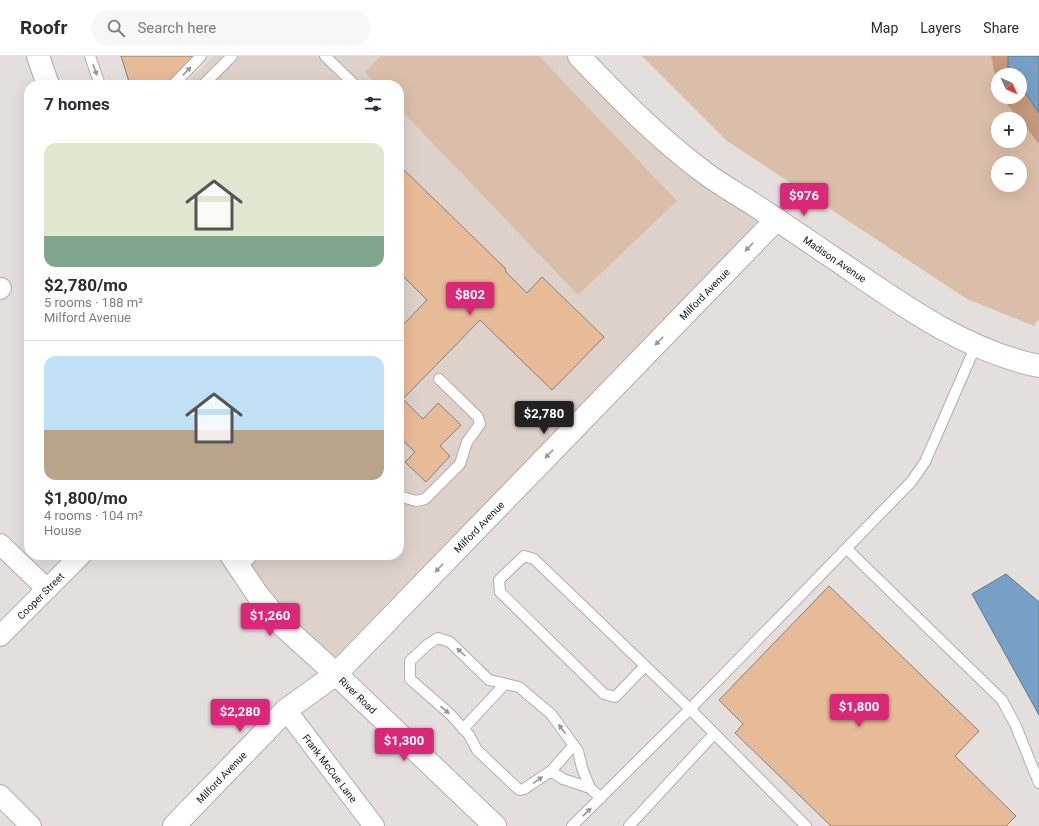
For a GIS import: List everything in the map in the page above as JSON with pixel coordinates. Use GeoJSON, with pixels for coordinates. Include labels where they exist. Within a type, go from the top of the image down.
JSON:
{"type":"FeatureCollection","features":[{"type":"Feature","properties":{"kind":"street"},"geometry":{"type":"LineString","coordinates":[[38,56],[46,80]]}},
{"type":"Feature","properties":{"kind":"street","name":"Madison Avenue"},"geometry":{"type":"LineString","coordinates":[[579,56],[613,92],[664,140],[706,174],[777,219],[916,313],[953,335],[991,352],[1039,366]]}},
{"type":"Feature","properties":{"kind":"street","name":"Milford Avenue"},"geometry":{"type":"LineString","coordinates":[[174,826],[286,710],[336,674],[777,219]]}},
{"type":"Feature","properties":{"kind":"street"},"geometry":{"type":"LineString","coordinates":[[0,544],[47,589]]}},
{"type":"Feature","properties":{"kind":"street","name":"Cooper Street"},"geometry":{"type":"LineString","coordinates":[[0,636],[76,560]]}},
{"type":"Feature","properties":{"kind":"street","name":"River Road"},"geometry":{"type":"LineString","coordinates":[[241,560],[257,594],[283,626],[336,674],[495,826]]}},
{"type":"Feature","properties":{"kind":"street","name":"Frank McCue Lane"},"geometry":{"type":"LineString","coordinates":[[286,710],[374,826]]}},
{"type":"Feature","properties":{"kind":"street"},"geometry":{"type":"LineString","coordinates":[[0,795],[31,826]]}},
{"type":"Feature","properties":{"kind":"lane"},"geometry":{"type":"LineString","coordinates":[[90,56],[98,80]]}},
{"type":"Feature","properties":{"kind":"lane"},"geometry":{"type":"LineString","coordinates":[[178,80],[202,56]]}},
{"type":"Feature","properties":{"kind":"lane"},"geometry":{"type":"LineString","coordinates":[[208,80],[232,56]]}},
{"type":"Feature","properties":{"kind":"lane"},"geometry":{"type":"LineString","coordinates":[[325,56],[350,80]]}},
{"type":"Feature","properties":{"kind":"lane"},"geometry":{"type":"LineString","coordinates":[[572,826],[690,709],[912,482],[925,462],[976,345]]}},
{"type":"Feature","properties":{"kind":"lane"},"geometry":{"type":"LineString","coordinates":[[404,497],[416,501],[425,499],[460,464],[467,442],[480,424],[478,417],[439,379]]}},
{"type":"Feature","properties":{"kind":"lane"},"geometry":{"type":"LineString","coordinates":[[847,548],[1002,700],[1015,724],[1039,783]]}},
{"type":"Feature","properties":{"kind":"lane"},"geometry":{"type":"LineString","coordinates":[[645,666],[615,697],[604,694],[500,592],[499,580],[524,556],[534,559],[690,709],[806,826]]}},
{"type":"Feature","properties":{"kind":"lane"},"geometry":{"type":"LineString","coordinates":[[574,745],[551,771],[524,789],[520,790],[477,750],[469,735],[451,715],[410,679],[410,661],[427,645],[438,638],[450,642],[489,680],[519,688],[551,714],[574,745],[578,752],[582,768],[590,788]]}},
{"type":"Feature","properties":{"kind":"lane"},"geometry":{"type":"LineString","coordinates":[[463,729],[504,685]]}},
{"type":"Feature","properties":{"kind":"lane"},"geometry":{"type":"LineString","coordinates":[[629,826],[714,734]]}},
{"type":"Feature","properties":{"kind":"lane"},"geometry":{"type":"LineString","coordinates":[[551,771],[563,779],[590,788],[601,798]]}},
{"type":"Feature","properties":{"kind":"shaded area"},"geometry":{"type":"Polygon","coordinates":[[[214,56],[579,56],[777,219],[336,674],[235,560],[404,560],[404,80],[189,80],[214,56]]]}},
{"type":"Feature","properties":{"kind":"shaded area"},"geometry":{"type":"Polygon","coordinates":[[[381,56],[539,56],[677,201],[578,295],[404,113],[404,80],[372,80],[365,72],[381,56]]]}},
{"type":"Feature","properties":{"kind":"shaded area"},"geometry":{"type":"Polygon","coordinates":[[[642,56],[991,56],[994,68],[991,68],[991,104],[1007,104],[1013,112],[991,112],[991,148],[1027,148],[1027,129],[1039,144],[1039,319],[1034,326],[967,299],[727,141],[642,56]]]}},
{"type":"Feature","properties":{"kind":"shaded area"},"geometry":{"type":"Polygon","coordinates":[[[991,56],[1008,56],[1009,68],[994,68],[991,56]]]}},
{"type":"Feature","properties":{"kind":"shaded area"},"geometry":{"type":"Polygon","coordinates":[[[1027,95],[1039,113],[1039,144],[1027,129],[1027,112],[1013,112],[1007,104],[1027,104],[1027,95]]]}},
{"type":"Feature","properties":{"kind":"water"},"geometry":{"type":"Polygon","coordinates":[[[1008,56],[1039,56],[1039,113],[1027,95],[1027,68],[1008,67],[1008,56]]]}},
{"type":"Feature","properties":{"kind":"water"},"geometry":{"type":"Polygon","coordinates":[[[1006,574],[1039,602],[1039,715],[972,594],[1006,574]]]}},
{"type":"Feature","properties":{"kind":"building"},"geometry":{"type":"Polygon","coordinates":[[[121,56],[198,56],[174,80],[128,80],[121,56]]]}},
{"type":"Feature","properties":{"kind":"building"},"geometry":{"type":"Polygon","coordinates":[[[404,170],[505,268],[506,272],[527,293],[542,277],[604,337],[552,390],[480,320],[404,398],[404,324],[427,300],[404,277],[404,170]]]}},
{"type":"Feature","properties":{"kind":"building"},"geometry":{"type":"Polygon","coordinates":[[[404,400],[423,419],[438,403],[461,425],[440,446],[450,456],[426,482],[405,462],[415,452],[404,442],[404,400]]]}},
{"type":"Feature","properties":{"kind":"building"},"geometry":{"type":"Polygon","coordinates":[[[829,586],[979,731],[955,756],[1016,816],[1006,826],[831,826],[735,733],[743,724],[719,700],[829,586]]]}}]}
